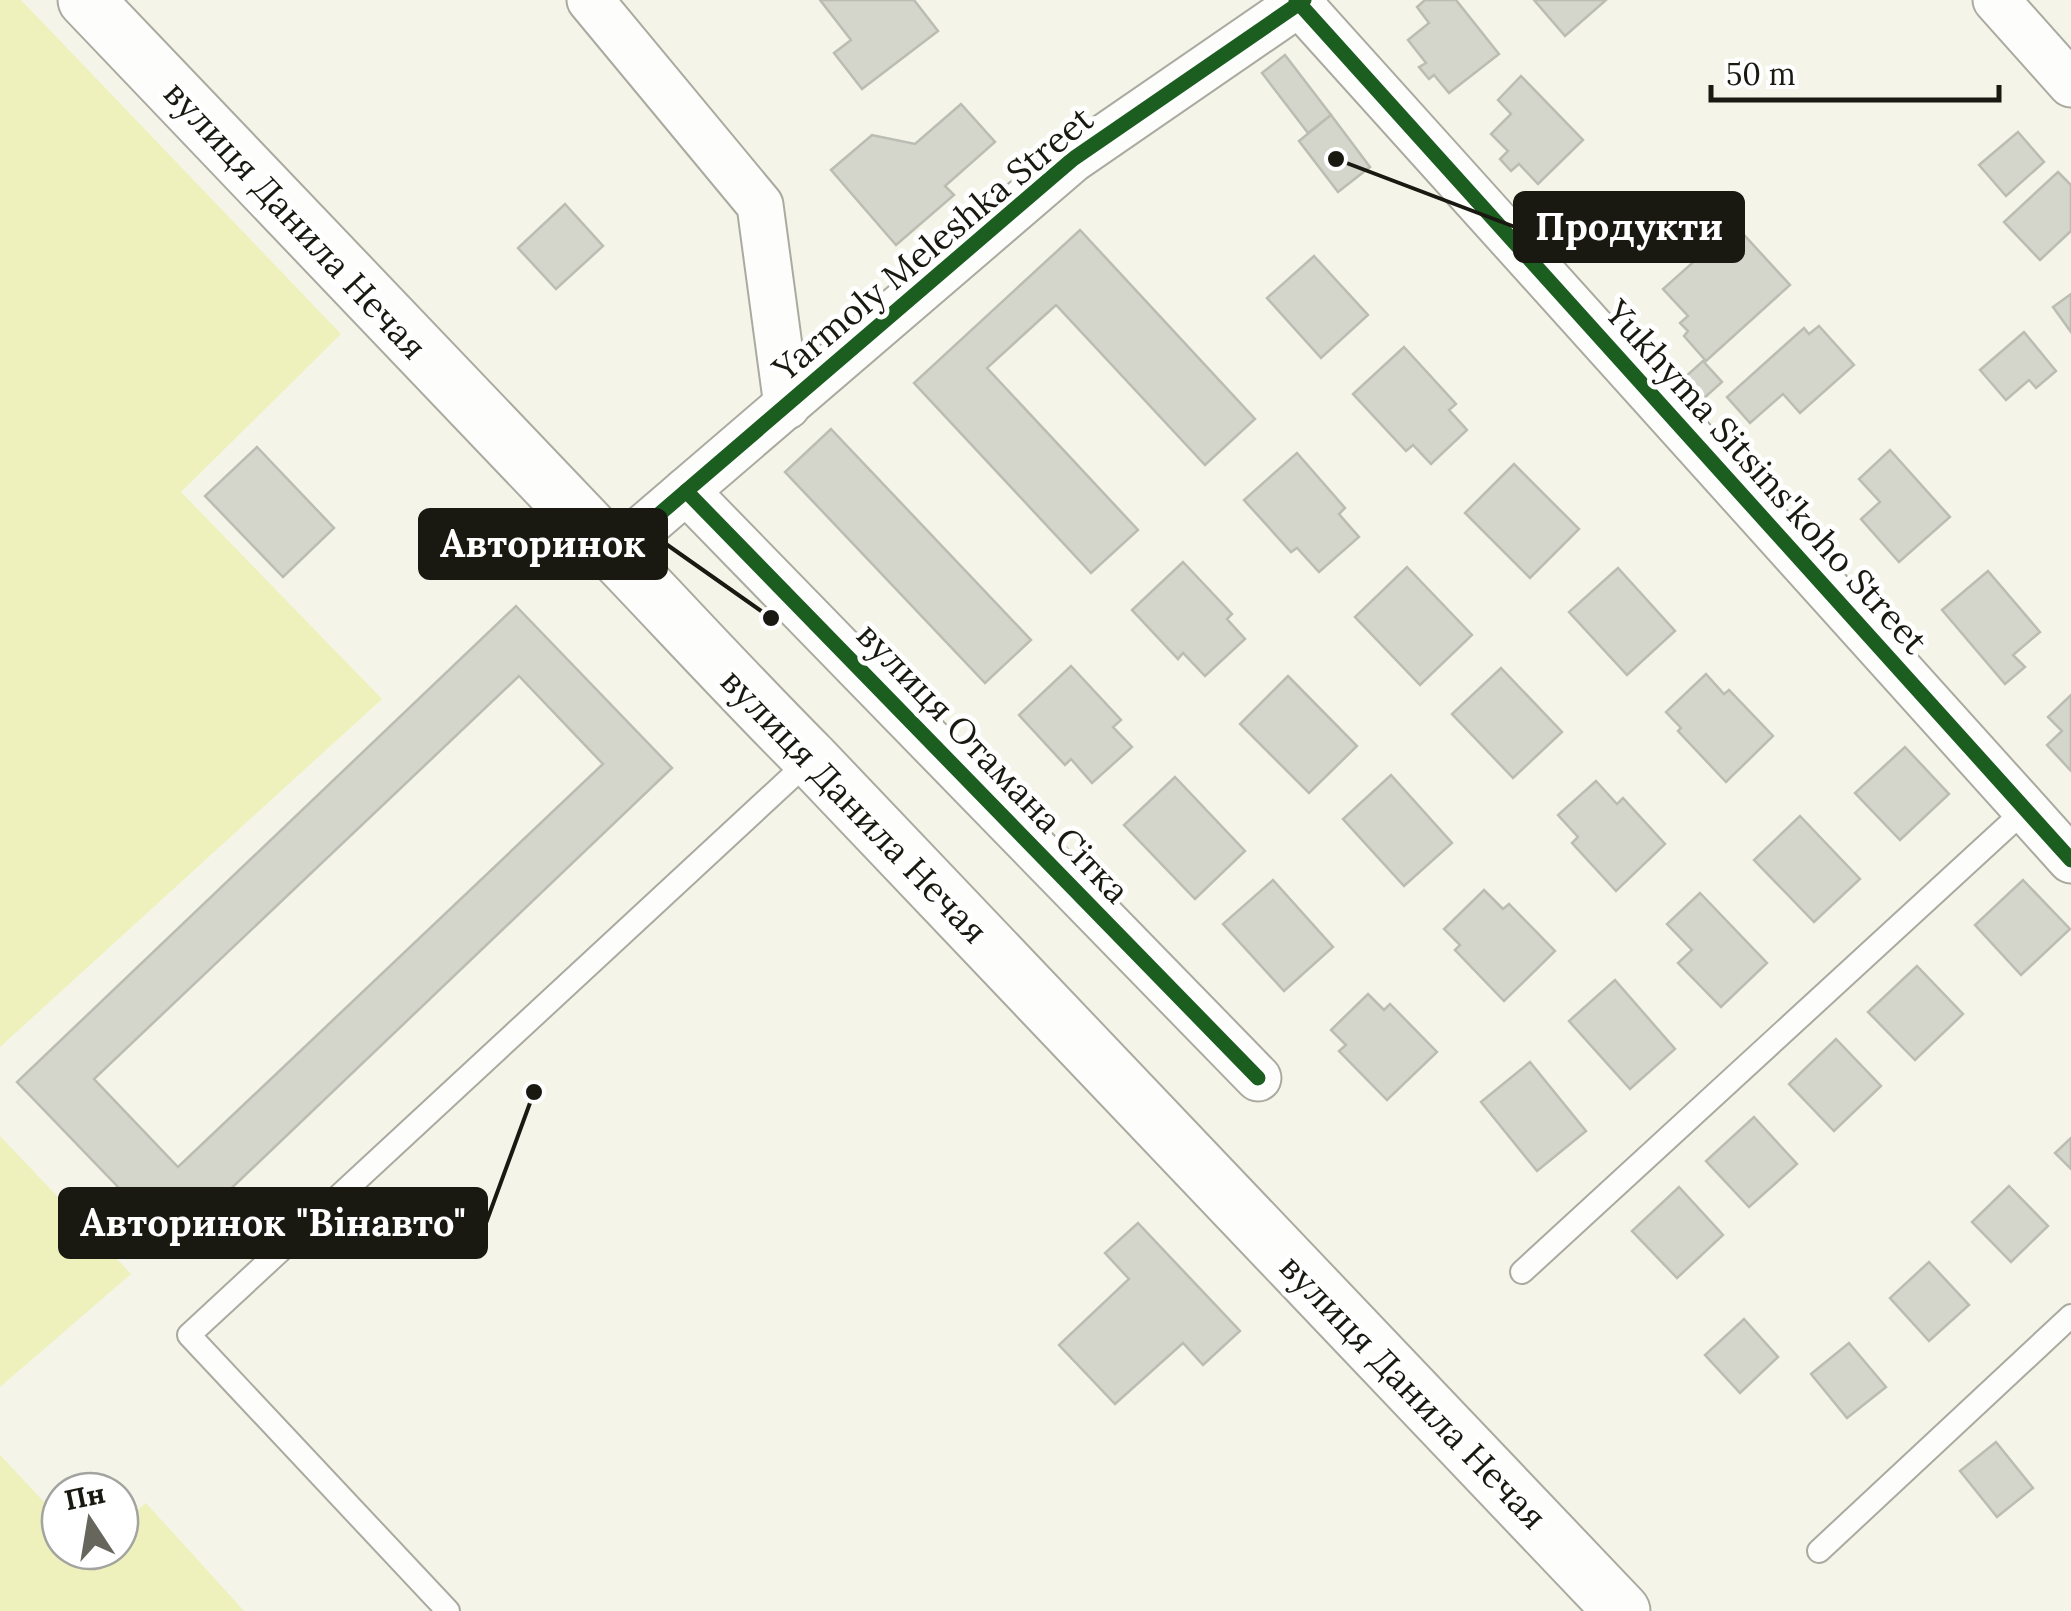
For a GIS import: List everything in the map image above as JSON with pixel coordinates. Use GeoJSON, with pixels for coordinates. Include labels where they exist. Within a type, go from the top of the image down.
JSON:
{"type":"FeatureCollection","features":[{"type":"Feature","properties":{"kind":"main road","name":"вулиця Данила Нечая"},"geometry":{"type":"LineString","coordinates":[[86,0],[1622,1611]]}},
{"type":"Feature","properties":{"kind":"street"},"geometry":{"type":"LineString","coordinates":[[590,0],[760,205],[787,406]]}},
{"type":"Feature","properties":{"kind":"street"},"geometry":{"type":"LineString","coordinates":[[1996,0],[2071,84]]}},
{"type":"Feature","properties":{"kind":"street","name":"Yarmoly Meleshka Street"},"geometry":{"type":"LineString","coordinates":[[614,552],[1073,158],[1300,1]]}},
{"type":"Feature","properties":{"kind":"street","name":"Yukhyma Sitsins'koho Street"},"geometry":{"type":"LineString","coordinates":[[1300,1],[2071,860]]}},
{"type":"Feature","properties":{"kind":"street","name":"вулиця Отамана Сітка"},"geometry":{"type":"LineString","coordinates":[[686,491],[1258,1078]]}},
{"type":"Feature","properties":{"kind":"lane"},"geometry":{"type":"LineString","coordinates":[[448,1611],[189,1335],[811,760]]}},
{"type":"Feature","properties":{"kind":"lane"},"geometry":{"type":"LineString","coordinates":[[1522,1272],[2025,810]]}},
{"type":"Feature","properties":{"kind":"lane"},"geometry":{"type":"LineString","coordinates":[[1819,1551],[2071,1316]]}},
{"type":"Feature","properties":{"kind":"green space"},"geometry":{"type":"Polygon","coordinates":[[[0,0],[21,0],[341,334],[181,492],[382,699],[0,1047],[0,0]]]}},
{"type":"Feature","properties":{"kind":"green space"},"geometry":{"type":"Polygon","coordinates":[[[0,1136],[131,1274],[0,1387],[0,1136]]]}},
{"type":"Feature","properties":{"kind":"green space"},"geometry":{"type":"Polygon","coordinates":[[[0,1455],[40,1498],[40,1571],[140,1571],[140,1508],[146,1503],[244,1611],[0,1611],[0,1455]]]}},
{"type":"Feature","properties":{"kind":"building"},"geometry":{"type":"Polygon","coordinates":[[[820,0],[914,0],[938,31],[862,89],[834,53],[851,40],[820,0]]]}},
{"type":"Feature","properties":{"kind":"building"},"geometry":{"type":"Polygon","coordinates":[[[1425,0],[1456,0],[1499,54],[1449,93],[1434,75],[1429,79],[1419,67],[1426,63],[1408,40],[1429,23],[1417,7],[1425,0]]]}},
{"type":"Feature","properties":{"kind":"building"},"geometry":{"type":"Polygon","coordinates":[[[1534,0],[1606,0],[1565,36],[1534,0]]]}},
{"type":"Feature","properties":{"kind":"building"},"geometry":{"type":"Polygon","coordinates":[[[1285,55],[1331,115],[1308,133],[1262,73],[1285,55]]]}},
{"type":"Feature","properties":{"kind":"building"},"geometry":{"type":"Polygon","coordinates":[[[1521,76],[1583,140],[1538,184],[1519,164],[1511,171],[1500,159],[1508,151],[1491,134],[1511,114],[1498,100],[1521,76]]]}},
{"type":"Feature","properties":{"kind":"building"},"geometry":{"type":"Polygon","coordinates":[[[961,104],[995,142],[945,186],[954,195],[896,245],[831,170],[872,135],[915,144],[961,104]]]}},
{"type":"Feature","properties":{"kind":"building"},"geometry":{"type":"Polygon","coordinates":[[[1331,115],[1370,167],[1338,192],[1299,141],[1331,115]]]}},
{"type":"Feature","properties":{"kind":"building"},"geometry":{"type":"Polygon","coordinates":[[[2018,132],[2044,162],[2006,196],[1979,165],[2018,132]]]}},
{"type":"Feature","properties":{"kind":"building"},"geometry":{"type":"Polygon","coordinates":[[[2058,172],[2071,185],[2071,231],[2040,260],[2004,222],[2058,172]]]}},
{"type":"Feature","properties":{"kind":"building"},"geometry":{"type":"Polygon","coordinates":[[[565,204],[603,246],[556,289],[518,248],[565,204]]]}},
{"type":"Feature","properties":{"kind":"building"},"geometry":{"type":"Polygon","coordinates":[[[1735,225],[1790,285],[1706,361],[1684,336],[1688,331],[1680,323],[1688,316],[1663,289],[1735,225]]]}},
{"type":"Feature","properties":{"kind":"building"},"geometry":{"type":"Polygon","coordinates":[[[1080,230],[1255,419],[1205,465],[1056,305],[987,368],[1138,530],[1091,573],[914,383],[1080,230]]]}},
{"type":"Feature","properties":{"kind":"building"},"geometry":{"type":"Polygon","coordinates":[[[1314,256],[1368,315],[1321,358],[1267,298],[1314,256]]]}},
{"type":"Feature","properties":{"kind":"building"},"geometry":{"type":"Polygon","coordinates":[[[2071,294],[2071,332],[2053,307],[2071,294]]]}},
{"type":"Feature","properties":{"kind":"building"},"geometry":{"type":"Polygon","coordinates":[[[1819,326],[1854,365],[1800,413],[1783,394],[1750,423],[1727,397],[1804,328],[1809,334],[1819,326]]]}},
{"type":"Feature","properties":{"kind":"building"},"geometry":{"type":"Polygon","coordinates":[[[2024,332],[2056,371],[2036,388],[2029,380],[2006,400],[1980,370],[2024,332]]]}},
{"type":"Feature","properties":{"kind":"building"},"geometry":{"type":"Polygon","coordinates":[[[1404,347],[1456,404],[1449,410],[1467,430],[1431,464],[1413,445],[1406,451],[1353,394],[1404,347]]]}},
{"type":"Feature","properties":{"kind":"building"},"geometry":{"type":"Polygon","coordinates":[[[1703,361],[1722,382],[1693,408],[1674,387],[1703,361]]]}},
{"type":"Feature","properties":{"kind":"building"},"geometry":{"type":"Polygon","coordinates":[[[831,429],[1031,640],[985,683],[785,472],[831,429]]]}},
{"type":"Feature","properties":{"kind":"building"},"geometry":{"type":"Polygon","coordinates":[[[257,447],[334,528],[283,577],[205,496],[257,447]]]}},
{"type":"Feature","properties":{"kind":"building"},"geometry":{"type":"Polygon","coordinates":[[[1890,450],[1950,517],[1899,562],[1861,519],[1880,502],[1859,479],[1890,450]]]}},
{"type":"Feature","properties":{"kind":"building"},"geometry":{"type":"Polygon","coordinates":[[[1297,453],[1345,508],[1339,514],[1359,537],[1319,572],[1297,548],[1291,552],[1244,500],[1297,453]]]}},
{"type":"Feature","properties":{"kind":"building"},"geometry":{"type":"Polygon","coordinates":[[[1514,464],[1579,529],[1530,578],[1465,513],[1514,464]]]}},
{"type":"Feature","properties":{"kind":"building"},"geometry":{"type":"Polygon","coordinates":[[[1183,562],[1232,614],[1227,619],[1245,639],[1205,676],[1183,653],[1178,659],[1132,610],[1183,562]]]}},
{"type":"Feature","properties":{"kind":"building"},"geometry":{"type":"Polygon","coordinates":[[[1407,567],[1472,635],[1420,685],[1355,617],[1407,567]]]}},
{"type":"Feature","properties":{"kind":"building"},"geometry":{"type":"Polygon","coordinates":[[[1618,568],[1675,631],[1627,675],[1569,612],[1618,568]]]}},
{"type":"Feature","properties":{"kind":"building"},"geometry":{"type":"Polygon","coordinates":[[[1988,571],[2040,632],[2013,655],[2025,667],[2005,684],[1942,610],[1988,571]]]}},
{"type":"Feature","properties":{"kind":"building"},"geometry":{"type":"Polygon","coordinates":[[[516,606],[672,768],[173,1244],[17,1082],[516,606]],[[519,676],[94,1079],[178,1167],[603,764],[519,676]]]}},
{"type":"Feature","properties":{"kind":"building"},"geometry":{"type":"Polygon","coordinates":[[[1071,666],[1121,720],[1113,727],[1132,747],[1092,783],[1071,759],[1065,765],[1019,715],[1071,666]]]}},
{"type":"Feature","properties":{"kind":"building"},"geometry":{"type":"Polygon","coordinates":[[[1501,668],[1562,732],[1513,778],[1452,714],[1501,668]]]}},
{"type":"Feature","properties":{"kind":"building"},"geometry":{"type":"Polygon","coordinates":[[[1706,674],[1724,694],[1729,690],[1773,736],[1726,782],[1678,731],[1681,728],[1666,712],[1706,674]]]}},
{"type":"Feature","properties":{"kind":"building"},"geometry":{"type":"Polygon","coordinates":[[[1288,676],[1357,746],[1309,793],[1240,724],[1288,676]]]}},
{"type":"Feature","properties":{"kind":"building"},"geometry":{"type":"Polygon","coordinates":[[[2071,695],[2071,771],[2047,745],[2062,731],[2048,717],[2071,695]]]}},
{"type":"Feature","properties":{"kind":"building"},"geometry":{"type":"Polygon","coordinates":[[[1905,747],[1949,794],[1900,840],[1855,793],[1905,747]]]}},
{"type":"Feature","properties":{"kind":"building"},"geometry":{"type":"Polygon","coordinates":[[[1391,775],[1452,843],[1404,886],[1343,819],[1391,775]]]}},
{"type":"Feature","properties":{"kind":"building"},"geometry":{"type":"Polygon","coordinates":[[[1175,777],[1245,851],[1195,899],[1124,825],[1175,777]]]}},
{"type":"Feature","properties":{"kind":"building"},"geometry":{"type":"Polygon","coordinates":[[[1596,781],[1617,804],[1623,798],[1665,844],[1616,891],[1572,843],[1578,837],[1558,815],[1596,781]]]}},
{"type":"Feature","properties":{"kind":"building"},"geometry":{"type":"Polygon","coordinates":[[[1800,816],[1860,879],[1814,922],[1754,860],[1800,816]]]}},
{"type":"Feature","properties":{"kind":"building"},"geometry":{"type":"Polygon","coordinates":[[[1273,880],[1333,947],[1284,991],[1223,924],[1273,880]]]}},
{"type":"Feature","properties":{"kind":"building"},"geometry":{"type":"Polygon","coordinates":[[[2023,880],[2070,929],[2021,975],[1975,925],[2023,880]]]}},
{"type":"Feature","properties":{"kind":"building"},"geometry":{"type":"Polygon","coordinates":[[[1484,890],[1503,909],[1509,904],[1555,951],[1504,1001],[1455,950],[1460,945],[1444,929],[1484,890]]]}},
{"type":"Feature","properties":{"kind":"building"},"geometry":{"type":"Polygon","coordinates":[[[1700,893],[1767,963],[1721,1007],[1678,963],[1692,950],[1667,924],[1700,893]]]}},
{"type":"Feature","properties":{"kind":"building"},"geometry":{"type":"Polygon","coordinates":[[[1917,966],[1963,1014],[1915,1060],[1868,1012],[1917,966]]]}},
{"type":"Feature","properties":{"kind":"building"},"geometry":{"type":"Polygon","coordinates":[[[1615,980],[1675,1049],[1630,1089],[1569,1021],[1615,980]]]}},
{"type":"Feature","properties":{"kind":"building"},"geometry":{"type":"Polygon","coordinates":[[[1368,994],[1384,1010],[1390,1004],[1437,1052],[1387,1100],[1339,1051],[1346,1045],[1331,1030],[1368,994]]]}},
{"type":"Feature","properties":{"kind":"building"},"geometry":{"type":"Polygon","coordinates":[[[1836,1039],[1881,1086],[1834,1131],[1789,1084],[1836,1039]]]}},
{"type":"Feature","properties":{"kind":"building"},"geometry":{"type":"Polygon","coordinates":[[[1530,1062],[1586,1131],[1537,1171],[1481,1102],[1530,1062]]]}},
{"type":"Feature","properties":{"kind":"building"},"geometry":{"type":"Polygon","coordinates":[[[1754,1117],[1797,1164],[1749,1207],[1706,1161],[1754,1117]]]}},
{"type":"Feature","properties":{"kind":"building"},"geometry":{"type":"Polygon","coordinates":[[[2071,1138],[2071,1169],[2055,1153],[2071,1138]]]}},
{"type":"Feature","properties":{"kind":"building"},"geometry":{"type":"Polygon","coordinates":[[[2009,1186],[2048,1226],[2011,1262],[1972,1222],[2009,1186]]]}},
{"type":"Feature","properties":{"kind":"building"},"geometry":{"type":"Polygon","coordinates":[[[1679,1187],[1723,1235],[1677,1278],[1632,1231],[1679,1187]]]}},
{"type":"Feature","properties":{"kind":"building"},"geometry":{"type":"Polygon","coordinates":[[[1138,1223],[1240,1331],[1203,1365],[1183,1343],[1115,1404],[1059,1345],[1129,1279],[1105,1253],[1138,1223]]]}},
{"type":"Feature","properties":{"kind":"building"},"geometry":{"type":"Polygon","coordinates":[[[1929,1262],[1969,1305],[1929,1341],[1890,1298],[1929,1262]]]}},
{"type":"Feature","properties":{"kind":"building"},"geometry":{"type":"Polygon","coordinates":[[[1744,1319],[1778,1357],[1740,1393],[1705,1355],[1744,1319]]]}},
{"type":"Feature","properties":{"kind":"building"},"geometry":{"type":"Polygon","coordinates":[[[1849,1343],[1886,1387],[1847,1418],[1811,1374],[1849,1343]]]}},
{"type":"Feature","properties":{"kind":"building"},"geometry":{"type":"Polygon","coordinates":[[[1996,1442],[2033,1488],[1997,1517],[1960,1471],[1996,1442]]]}},
{"type":"Feature","properties":{"kind":"cycle path"},"geometry":{"type":"LineString","coordinates":[[1296,0],[2071,860]]}},
{"type":"Feature","properties":{"kind":"cycle path"},"geometry":{"type":"LineString","coordinates":[[614,553],[1073,159],[1304,0]]}},
{"type":"Feature","properties":{"kind":"cycle path"},"geometry":{"type":"LineString","coordinates":[[686,491],[1258,1078]]}},
{"type":"Feature","properties":{"kind":"place","name":"Продукти"},"geometry":{"type":"Point","coordinates":[1336,159]}},
{"type":"Feature","properties":{"kind":"place","name":"Авторинок"},"geometry":{"type":"Point","coordinates":[771,618]}},
{"type":"Feature","properties":{"kind":"place","name":"Авторинок \"Вінавто\""},"geometry":{"type":"Point","coordinates":[534,1092]}}]}
